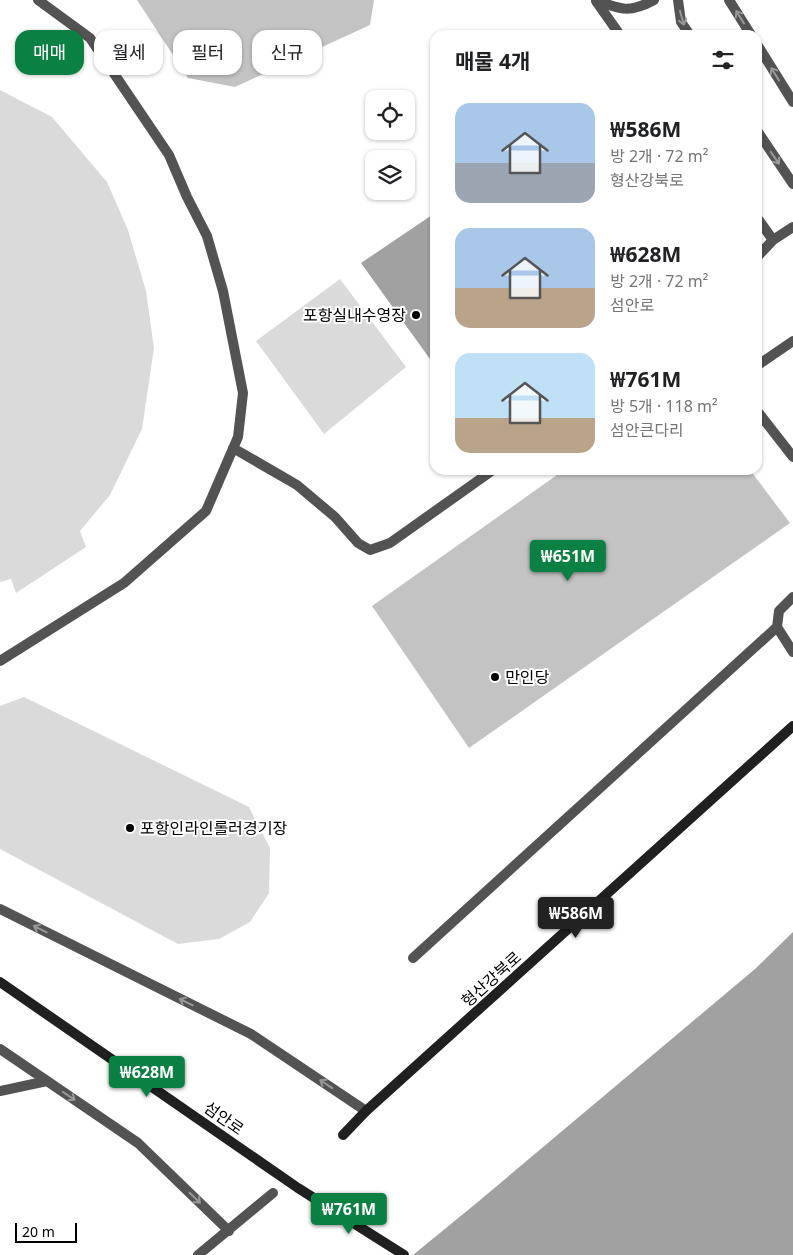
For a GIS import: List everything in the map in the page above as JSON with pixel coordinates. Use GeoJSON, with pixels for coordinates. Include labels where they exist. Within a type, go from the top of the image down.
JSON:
{"type":"FeatureCollection","features":[{"type":"Feature","properties":{"kind":"main road","name":"형산강북로"},"geometry":{"type":"LineString","coordinates":[[343,1135],[366,1111],[793,726]]}},
{"type":"Feature","properties":{"kind":"main road","name":"섬안로"},"geometry":{"type":"LineString","coordinates":[[0,982],[308,1194],[404,1255]]}},
{"type":"Feature","properties":{"kind":"lane"},"geometry":{"type":"LineString","coordinates":[[0,661],[124,584],[206,511],[238,437],[243,393],[223,290],[207,236],[187,197],[169,154],[90,38],[38,0]]}},
{"type":"Feature","properties":{"kind":"lane"},"geometry":{"type":"LineString","coordinates":[[596,0],[621,10],[638,8],[654,0]]}},
{"type":"Feature","properties":{"kind":"lane"},"geometry":{"type":"LineString","coordinates":[[596,0],[617,30]]}},
{"type":"Feature","properties":{"kind":"lane"},"geometry":{"type":"LineString","coordinates":[[678,0],[681,22],[687,30]]}},
{"type":"Feature","properties":{"kind":"lane"},"geometry":{"type":"LineString","coordinates":[[729,0],[748,30]]}},
{"type":"Feature","properties":{"kind":"lane"},"geometry":{"type":"LineString","coordinates":[[762,52],[793,102]]}},
{"type":"Feature","properties":{"kind":"lane"},"geometry":{"type":"LineString","coordinates":[[762,138],[793,184]]}},
{"type":"Feature","properties":{"kind":"lane"},"geometry":{"type":"LineString","coordinates":[[762,225],[773,240]]}},
{"type":"Feature","properties":{"kind":"lane"},"geometry":{"type":"LineString","coordinates":[[762,252],[773,240],[793,227]]}},
{"type":"Feature","properties":{"kind":"lane"},"geometry":{"type":"LineString","coordinates":[[762,362],[793,341]]}},
{"type":"Feature","properties":{"kind":"lane"},"geometry":{"type":"LineString","coordinates":[[762,417],[793,457]]}},
{"type":"Feature","properties":{"kind":"lane"},"geometry":{"type":"LineString","coordinates":[[233,448],[297,485],[335,517],[358,543],[370,550],[390,544],[486,475]]}},
{"type":"Feature","properties":{"kind":"lane"},"geometry":{"type":"LineString","coordinates":[[793,597],[779,611],[777,627],[793,652]]}},
{"type":"Feature","properties":{"kind":"lane"},"geometry":{"type":"LineString","coordinates":[[413,958],[777,627]]}},
{"type":"Feature","properties":{"kind":"lane"},"geometry":{"type":"LineString","coordinates":[[0,909],[251,1034],[366,1111]]}},
{"type":"Feature","properties":{"kind":"lane"},"geometry":{"type":"LineString","coordinates":[[0,1049],[138,1143],[229,1231]]}},
{"type":"Feature","properties":{"kind":"lane"},"geometry":{"type":"LineString","coordinates":[[0,1091],[47,1081]]}},
{"type":"Feature","properties":{"kind":"lane"},"geometry":{"type":"LineString","coordinates":[[198,1255],[273,1193]]}},
{"type":"Feature","properties":{"kind":"shaded area"},"geometry":{"type":"Polygon","coordinates":[[[0,90],[52,117],[107,182],[128,230],[146,291],[154,348],[142,429],[110,495],[80,531],[86,547],[16,593],[11,579],[0,582],[0,90]]]}},
{"type":"Feature","properties":{"kind":"shaded area","name":"포항실내수영장"},"geometry":{"type":"Polygon","coordinates":[[[430,216],[430,359],[361,263],[430,216]]]}},
{"type":"Feature","properties":{"kind":"shaded area"},"geometry":{"type":"Polygon","coordinates":[[[340,279],[406,367],[324,434],[256,341],[340,279]]]}},
{"type":"Feature","properties":{"kind":"shaded area","name":"포항인라인롤러경기장"},"geometry":{"type":"Polygon","coordinates":[[[24,697],[249,807],[270,848],[269,893],[250,922],[219,939],[178,944],[0,849],[0,706],[24,697]]]}},
{"type":"Feature","properties":{"kind":"shaded area"},"geometry":{"type":"Polygon","coordinates":[[[793,932],[793,1255],[413,1255],[755,969],[793,932]]]}},
{"type":"Feature","properties":{"kind":"building"},"geometry":{"type":"Polygon","coordinates":[[[137,0],[374,0],[370,25],[322,47],[322,30],[252,30],[252,75],[261,75],[235,87],[188,78],[186,75],[242,75],[242,30],[173,30],[173,55],[163,40],[163,30],[157,30],[137,0]]]}},
{"type":"Feature","properties":{"kind":"building","name":"만인당"},"geometry":{"type":"Polygon","coordinates":[[[557,475],[754,475],[790,523],[469,748],[372,606],[557,475]]]}},
{"type":"Feature","properties":{"kind":"place","name":"포항실내수영장"},"geometry":{"type":"Point","coordinates":[416,315]}},
{"type":"Feature","properties":{"kind":"place","name":"만인당"},"geometry":{"type":"Point","coordinates":[495,677]}},
{"type":"Feature","properties":{"kind":"place","name":"포항인라인롤러경기장"},"geometry":{"type":"Point","coordinates":[130,828]}}]}
